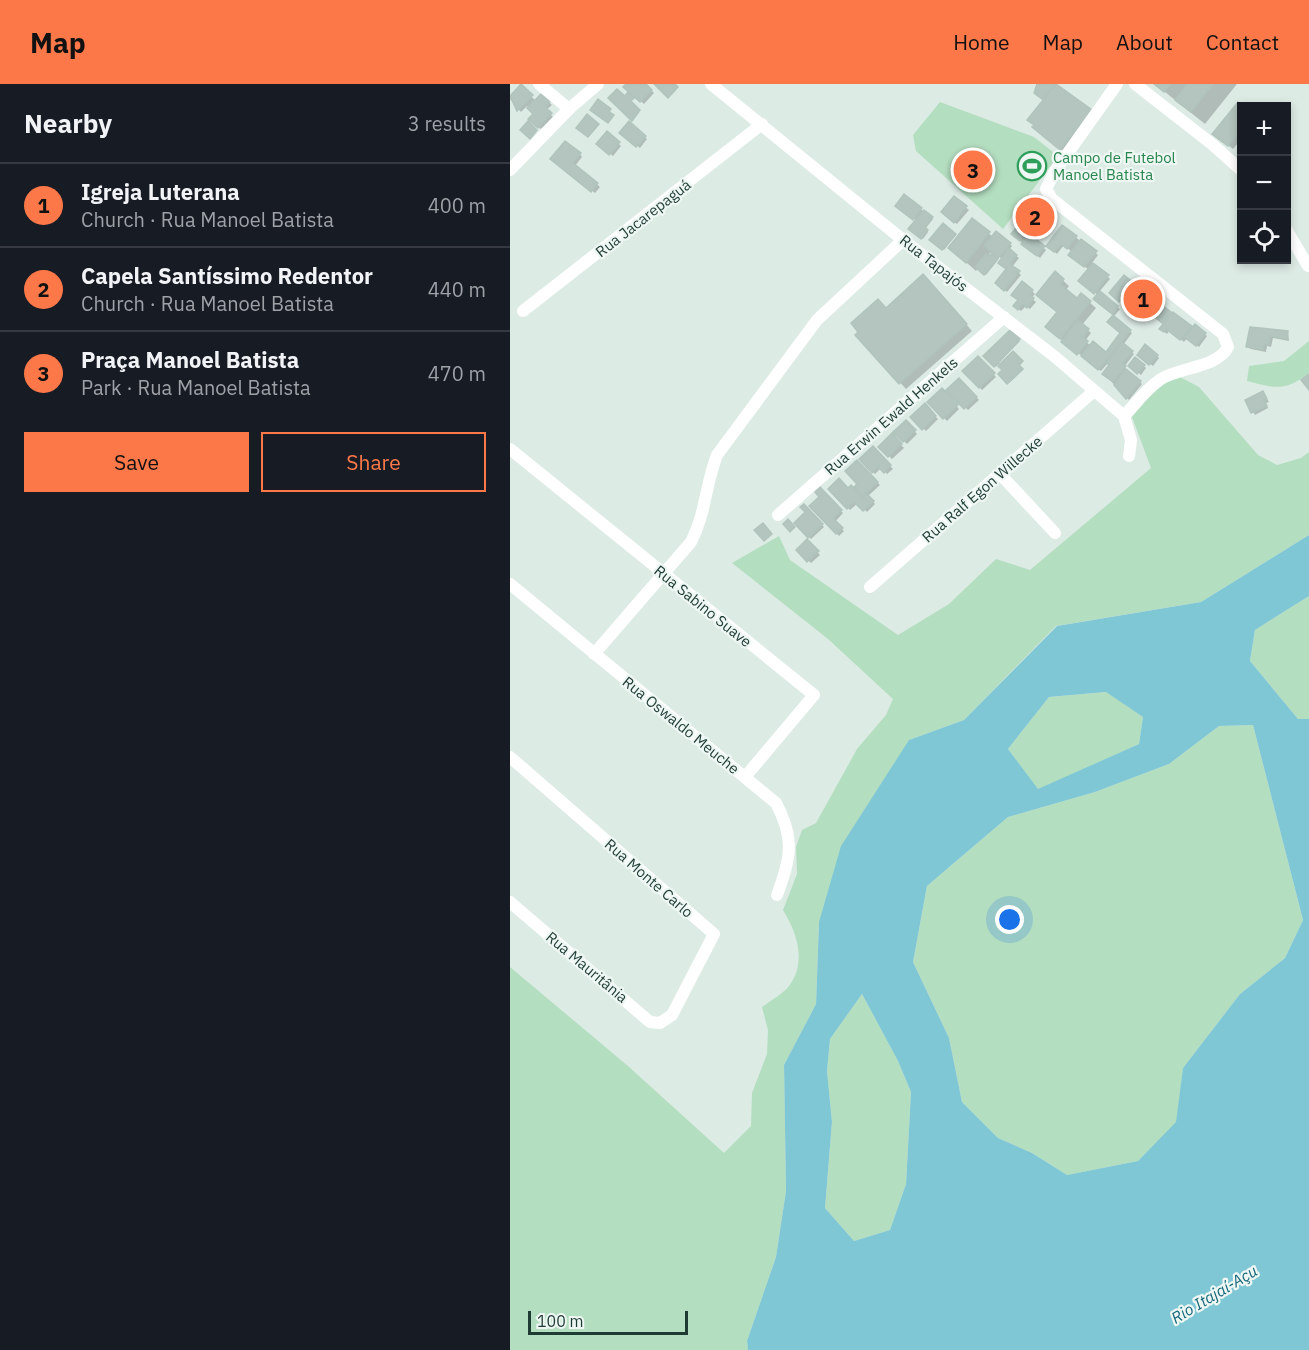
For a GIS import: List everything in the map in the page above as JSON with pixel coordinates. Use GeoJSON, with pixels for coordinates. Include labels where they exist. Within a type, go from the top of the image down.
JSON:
{"type":"FeatureCollection","features":[{"type":"Feature","properties":{"kind":"street"},"geometry":{"type":"LineString","coordinates":[[539,84],[569,109]]}},
{"type":"Feature","properties":{"kind":"street"},"geometry":{"type":"LineString","coordinates":[[510,170],[569,109],[598,84]]}},
{"type":"Feature","properties":{"kind":"street","name":"Rua Tapajós"},"geometry":{"type":"LineString","coordinates":[[711,84],[903,240],[1054,356],[1124,416]]}},
{"type":"Feature","properties":{"kind":"street"},"geometry":{"type":"LineString","coordinates":[[1117,84],[1055,171],[1046,189],[1052,199],[1223,334],[1228,347],[1224,354],[1213,360],[1163,378],[1147,389],[1124,416],[1131,440],[1130,456]]}},
{"type":"Feature","properties":{"kind":"street"},"geometry":{"type":"LineString","coordinates":[[1135,84],[1237,166]]}},
{"type":"Feature","properties":{"kind":"street","name":"Rua Jacarepaguá"},"geometry":{"type":"LineString","coordinates":[[523,311],[762,124]]}},
{"type":"Feature","properties":{"kind":"street"},"geometry":{"type":"LineString","coordinates":[[1291,236],[1308,266]]}},
{"type":"Feature","properties":{"kind":"street"},"geometry":{"type":"LineString","coordinates":[[594,654],[691,542],[702,521],[708,479],[717,455],[817,320],[903,240]]}},
{"type":"Feature","properties":{"kind":"street","name":"Rua Erwin Ewald Henkels"},"geometry":{"type":"LineString","coordinates":[[778,515],[1004,317]]}},
{"type":"Feature","properties":{"kind":"street","name":"Rua Ralf Egon Willecke"},"geometry":{"type":"LineString","coordinates":[[870,587],[1094,391]]}},
{"type":"Feature","properties":{"kind":"street","name":"Rua Sabino Suave"},"geometry":{"type":"LineString","coordinates":[[510,449],[814,695],[745,777]]}},
{"type":"Feature","properties":{"kind":"street"},"geometry":{"type":"LineString","coordinates":[[1000,474],[1055,533]]}},
{"type":"Feature","properties":{"kind":"street","name":"Rua Oswaldo Meuche"},"geometry":{"type":"LineString","coordinates":[[510,584],[776,803],[788,826],[789,864],[777,895]]}},
{"type":"Feature","properties":{"kind":"street","name":"Rua Monte Carlo"},"geometry":{"type":"LineString","coordinates":[[510,757],[714,934],[672,1015],[666,1020]]}},
{"type":"Feature","properties":{"kind":"street","name":"Rua Mauritânia"},"geometry":{"type":"LineString","coordinates":[[510,902],[650,1022],[666,1020]]}},
{"type":"Feature","properties":{"kind":"green space"},"geometry":{"type":"Polygon","coordinates":[[[940,102],[1034,137],[1058,156],[1003,229],[916,151],[913,135],[940,102]]]}},
{"type":"Feature","properties":{"kind":"green space"},"geometry":{"type":"Polygon","coordinates":[[[1309,341],[1309,373],[1301,379],[1280,387],[1247,381],[1249,366],[1284,361],[1309,341]]]}},
{"type":"Feature","properties":{"kind":"green space"},"geometry":{"type":"Polygon","coordinates":[[[1178,376],[1199,387],[1258,455],[1277,465],[1301,458],[1309,452],[1309,535],[1201,602],[1056,626],[964,720],[909,740],[819,922],[816,1004],[784,1065],[786,1191],[776,1257],[747,1341],[748,1350],[510,1350],[510,967],[628,1066],[724,1153],[751,1126],[752,1093],[767,1054],[768,1030],[762,1007],[789,986],[798,967],[796,938],[783,910],[797,874],[796,847],[802,830],[816,823],[857,749],[886,715],[893,699],[828,639],[732,563],[779,536],[790,560],[898,635],[949,604],[996,559],[1030,570],[1151,468],[1132,417],[1162,382],[1178,376]]]}},
{"type":"Feature","properties":{"kind":"green space"},"geometry":{"type":"Polygon","coordinates":[[[1309,596],[1309,719],[1298,719],[1250,661],[1255,630],[1309,596]]]}},
{"type":"Feature","properties":{"kind":"green space"},"geometry":{"type":"Polygon","coordinates":[[[1107,692],[1143,717],[1139,744],[1038,790],[1008,749],[1049,697],[1107,692]]]}},
{"type":"Feature","properties":{"kind":"green space"},"geometry":{"type":"Polygon","coordinates":[[[1253,725],[1303,920],[1285,958],[1240,994],[1183,1068],[1177,1122],[1138,1161],[1067,1175],[1032,1153],[998,1138],[962,1102],[949,1038],[913,962],[927,886],[1008,817],[1095,792],[1169,764],[1219,726],[1253,725]]]}},
{"type":"Feature","properties":{"kind":"green space"},"geometry":{"type":"Polygon","coordinates":[[[862,994],[898,1061],[911,1092],[906,1184],[890,1230],[854,1241],[825,1208],[832,1122],[827,1071],[830,1039],[862,994]]]}},
{"type":"Feature","properties":{"kind":"water","name":"Rio Itajaí-Açu"},"geometry":{"type":"Polygon","coordinates":[[[1309,535],[1309,596],[1255,630],[1250,661],[1298,719],[1309,719],[1309,1350],[748,1350],[747,1341],[776,1257],[786,1191],[784,1065],[816,1004],[819,922],[841,846],[909,740],[964,720],[1057,626],[1201,602],[1309,535]],[[1106,692],[1049,697],[1008,749],[1038,789],[1139,744],[1143,717],[1106,692]],[[1253,725],[1219,726],[1169,764],[1095,792],[1008,817],[927,886],[913,962],[949,1038],[962,1102],[998,1138],[1032,1153],[1067,1175],[1138,1161],[1176,1122],[1183,1068],[1240,994],[1285,958],[1303,920],[1253,725]],[[862,994],[830,1039],[827,1071],[832,1122],[825,1208],[854,1241],[890,1230],[906,1184],[911,1092],[898,1061],[862,994]]]}},
{"type":"Feature","properties":{"kind":"building"},"geometry":{"type":"Polygon","coordinates":[[[521,84],[533,95],[517,111],[510,96],[521,84]]]}},
{"type":"Feature","properties":{"kind":"building"},"geometry":{"type":"Polygon","coordinates":[[[626,84],[646,84],[652,90],[640,102],[623,87],[626,84]]]}},
{"type":"Feature","properties":{"kind":"building"},"geometry":{"type":"Polygon","coordinates":[[[654,84],[675,84],[678,87],[668,98],[654,84]]]}},
{"type":"Feature","properties":{"kind":"building"},"geometry":{"type":"Polygon","coordinates":[[[1037,84],[1055,84],[1042,99],[1034,93],[1037,84]]]}},
{"type":"Feature","properties":{"kind":"building"},"geometry":{"type":"Polygon","coordinates":[[[1056,84],[1092,110],[1060,150],[1032,127],[1034,125],[1027,120],[1056,84]]]}},
{"type":"Feature","properties":{"kind":"building"},"geometry":{"type":"Polygon","coordinates":[[[1154,84],[1170,84],[1164,92],[1154,84]]]}},
{"type":"Feature","properties":{"kind":"building"},"geometry":{"type":"Polygon","coordinates":[[[1187,84],[1213,84],[1191,112],[1175,100],[1187,84]]]}},
{"type":"Feature","properties":{"kind":"building"},"geometry":{"type":"Polygon","coordinates":[[[617,89],[625,96],[628,92],[634,98],[631,101],[640,110],[632,121],[608,98],[617,89]]]}},
{"type":"Feature","properties":{"kind":"building"},"geometry":{"type":"Polygon","coordinates":[[[542,93],[550,101],[545,107],[552,113],[538,128],[528,119],[533,114],[527,108],[542,93]]]}},
{"type":"Feature","properties":{"kind":"building"},"geometry":{"type":"Polygon","coordinates":[[[598,99],[611,109],[609,112],[614,115],[608,123],[590,110],[598,99]]]}},
{"type":"Feature","properties":{"kind":"building"},"geometry":{"type":"Polygon","coordinates":[[[1237,103],[1237,135],[1228,146],[1212,134],[1237,103]]]}},
{"type":"Feature","properties":{"kind":"building"},"geometry":{"type":"Polygon","coordinates":[[[587,114],[599,124],[588,137],[576,128],[587,114]]]}},
{"type":"Feature","properties":{"kind":"building"},"geometry":{"type":"Polygon","coordinates":[[[528,121],[537,130],[530,139],[520,130],[528,121]]]}},
{"type":"Feature","properties":{"kind":"building"},"geometry":{"type":"Polygon","coordinates":[[[629,121],[646,136],[636,147],[619,133],[629,121]]]}},
{"type":"Feature","properties":{"kind":"building"},"geometry":{"type":"Polygon","coordinates":[[[607,131],[620,142],[609,155],[596,144],[607,131]]]}},
{"type":"Feature","properties":{"kind":"building"},"geometry":{"type":"Polygon","coordinates":[[[565,141],[581,153],[573,163],[598,183],[591,192],[550,159],[565,141]]]}},
{"type":"Feature","properties":{"kind":"building"},"geometry":{"type":"Polygon","coordinates":[[[904,194],[922,208],[913,220],[895,206],[904,194]]]}},
{"type":"Feature","properties":{"kind":"building"},"geometry":{"type":"Polygon","coordinates":[[[954,196],[967,206],[954,223],[941,212],[954,196]]]}},
{"type":"Feature","properties":{"kind":"building"},"geometry":{"type":"Polygon","coordinates":[[[1033,207],[1042,214],[1020,241],[1011,234],[1033,207]]]}},
{"type":"Feature","properties":{"kind":"building"},"geometry":{"type":"Polygon","coordinates":[[[924,210],[933,217],[925,227],[928,230],[921,239],[908,229],[924,210]]]}},
{"type":"Feature","properties":{"kind":"building"},"geometry":{"type":"Polygon","coordinates":[[[972,218],[990,232],[966,263],[948,248],[972,218]]]}},
{"type":"Feature","properties":{"kind":"building"},"geometry":{"type":"Polygon","coordinates":[[[943,223],[956,234],[942,250],[929,240],[943,223]]]}},
{"type":"Feature","properties":{"kind":"building"},"geometry":{"type":"Polygon","coordinates":[[[1062,225],[1077,236],[1067,249],[1061,244],[1054,252],[1046,246],[1062,225]]]}},
{"type":"Feature","properties":{"kind":"building"},"geometry":{"type":"Polygon","coordinates":[[[996,231],[1011,243],[998,258],[984,246],[996,231]]]}},
{"type":"Feature","properties":{"kind":"building"},"geometry":{"type":"Polygon","coordinates":[[[1029,233],[1045,246],[1037,256],[1021,244],[1029,233]]]}},
{"type":"Feature","properties":{"kind":"building"},"geometry":{"type":"Polygon","coordinates":[[[1081,239],[1097,251],[1084,267],[1068,255],[1081,239]]]}},
{"type":"Feature","properties":{"kind":"building"},"geometry":{"type":"Polygon","coordinates":[[[1009,248],[1017,255],[1010,264],[1020,271],[1004,291],[995,283],[1006,269],[998,263],[1009,248]]]}},
{"type":"Feature","properties":{"kind":"building"},"geometry":{"type":"Polygon","coordinates":[[[986,254],[989,257],[991,254],[998,259],[984,275],[975,267],[986,254]]]}},
{"type":"Feature","properties":{"kind":"building"},"geometry":{"type":"Polygon","coordinates":[[[1093,263],[1109,275],[1094,294],[1078,281],[1093,263]]]}},
{"type":"Feature","properties":{"kind":"building"},"geometry":{"type":"Polygon","coordinates":[[[1055,271],[1064,279],[1060,284],[1077,298],[1081,293],[1091,301],[1060,339],[1045,327],[1057,312],[1036,295],[1055,271]]]}},
{"type":"Feature","properties":{"kind":"building"},"geometry":{"type":"Polygon","coordinates":[[[923,274],[967,324],[899,384],[855,335],[858,332],[851,323],[878,299],[886,308],[923,274]]]}},
{"type":"Feature","properties":{"kind":"building"},"geometry":{"type":"Polygon","coordinates":[[[1124,275],[1134,283],[1119,302],[1109,293],[1124,275]]]}},
{"type":"Feature","properties":{"kind":"building"},"geometry":{"type":"Polygon","coordinates":[[[1022,281],[1033,290],[1030,295],[1034,298],[1027,308],[1022,304],[1018,310],[1013,306],[1018,300],[1011,295],[1022,281]]]}},
{"type":"Feature","properties":{"kind":"building"},"geometry":{"type":"Polygon","coordinates":[[[1100,291],[1118,306],[1112,314],[1093,299],[1100,291]]]}},
{"type":"Feature","properties":{"kind":"building"},"geometry":{"type":"Polygon","coordinates":[[[1139,291],[1153,302],[1147,310],[1142,307],[1134,316],[1125,308],[1139,291]]]}},
{"type":"Feature","properties":{"kind":"building"},"geometry":{"type":"Polygon","coordinates":[[[1158,302],[1171,312],[1162,323],[1150,313],[1158,302]]]}},
{"type":"Feature","properties":{"kind":"building"},"geometry":{"type":"Polygon","coordinates":[[[1173,312],[1192,326],[1180,340],[1166,329],[1164,332],[1159,329],[1173,312]]]}},
{"type":"Feature","properties":{"kind":"building"},"geometry":{"type":"Polygon","coordinates":[[[1113,315],[1131,330],[1098,370],[1081,356],[1093,341],[1106,352],[1120,333],[1107,322],[1113,315]]]}},
{"type":"Feature","properties":{"kind":"building"},"geometry":{"type":"Polygon","coordinates":[[[1078,320],[1089,329],[1083,337],[1088,341],[1077,355],[1061,342],[1078,320]]]}},
{"type":"Feature","properties":{"kind":"building"},"geometry":{"type":"Polygon","coordinates":[[[1195,324],[1206,333],[1196,346],[1184,337],[1195,324]]]}},
{"type":"Feature","properties":{"kind":"building"},"geometry":{"type":"Polygon","coordinates":[[[1250,327],[1288,331],[1287,339],[1270,336],[1269,345],[1264,344],[1263,350],[1246,347],[1250,327]]]}},
{"type":"Feature","properties":{"kind":"building"},"geometry":{"type":"Polygon","coordinates":[[[1010,330],[1020,339],[994,367],[983,356],[1010,330]]]}},
{"type":"Feature","properties":{"kind":"building"},"geometry":{"type":"Polygon","coordinates":[[[1122,342],[1133,351],[1122,364],[1126,366],[1113,382],[1102,374],[1109,365],[1106,363],[1122,342]]]}},
{"type":"Feature","properties":{"kind":"building"},"geometry":{"type":"Polygon","coordinates":[[[1145,344],[1158,355],[1149,365],[1137,355],[1145,344]]]}},
{"type":"Feature","properties":{"kind":"building"},"geometry":{"type":"Polygon","coordinates":[[[1013,351],[1023,361],[1019,365],[1023,369],[1007,384],[998,374],[1002,370],[998,366],[1013,351]]]}},
{"type":"Feature","properties":{"kind":"building"},"geometry":{"type":"Polygon","coordinates":[[[978,356],[995,373],[979,388],[962,371],[978,356]]]}},
{"type":"Feature","properties":{"kind":"building"},"geometry":{"type":"Polygon","coordinates":[[[1135,357],[1145,365],[1137,374],[1128,366],[1135,357]]]}},
{"type":"Feature","properties":{"kind":"building"},"geometry":{"type":"Polygon","coordinates":[[[1126,369],[1141,381],[1126,399],[1114,385],[1126,369]]]}},
{"type":"Feature","properties":{"kind":"building"},"geometry":{"type":"Polygon","coordinates":[[[1309,374],[1309,390],[1301,380],[1309,374]]]}},
{"type":"Feature","properties":{"kind":"building"},"geometry":{"type":"Polygon","coordinates":[[[959,378],[977,397],[964,409],[946,390],[959,378]]]}},
{"type":"Feature","properties":{"kind":"building"},"geometry":{"type":"Polygon","coordinates":[[[942,388],[958,405],[943,419],[927,402],[942,388]]]}},
{"type":"Feature","properties":{"kind":"building"},"geometry":{"type":"Polygon","coordinates":[[[1263,391],[1267,399],[1264,401],[1267,406],[1251,413],[1245,400],[1263,391]]]}},
{"type":"Feature","properties":{"kind":"building"},"geometry":{"type":"Polygon","coordinates":[[[925,403],[936,416],[922,430],[910,417],[925,403]]]}},
{"type":"Feature","properties":{"kind":"building"},"geometry":{"type":"Polygon","coordinates":[[[906,420],[916,430],[903,442],[893,432],[906,420]]]}},
{"type":"Feature","properties":{"kind":"building"},"geometry":{"type":"Polygon","coordinates":[[[892,433],[902,444],[888,457],[878,447],[892,433]]]}},
{"type":"Feature","properties":{"kind":"building"},"geometry":{"type":"Polygon","coordinates":[[[873,446],[891,465],[884,473],[878,467],[872,473],[859,459],[873,446]]]}},
{"type":"Feature","properties":{"kind":"building"},"geometry":{"type":"Polygon","coordinates":[[[857,460],[878,482],[866,493],[874,501],[870,505],[854,487],[857,484],[845,471],[857,460]]]}},
{"type":"Feature","properties":{"kind":"building"},"geometry":{"type":"Polygon","coordinates":[[[839,478],[848,488],[851,485],[870,505],[863,511],[854,502],[847,509],[828,489],[839,478]]]}},
{"type":"Feature","properties":{"kind":"building"},"geometry":{"type":"Polygon","coordinates":[[[820,487],[842,510],[833,518],[843,528],[836,534],[809,506],[819,497],[815,492],[820,487]]]}},
{"type":"Feature","properties":{"kind":"building"},"geometry":{"type":"Polygon","coordinates":[[[804,504],[823,524],[808,538],[794,523],[805,512],[800,507],[804,504]]]}},
{"type":"Feature","properties":{"kind":"building"},"geometry":{"type":"Polygon","coordinates":[[[788,519],[795,527],[790,532],[783,524],[788,519]]]}},
{"type":"Feature","properties":{"kind":"building"},"geometry":{"type":"Polygon","coordinates":[[[763,523],[772,534],[764,541],[754,530],[763,523]]]}},
{"type":"Feature","properties":{"kind":"building"},"geometry":{"type":"Polygon","coordinates":[[[807,539],[819,551],[807,562],[796,550],[807,539]]]}},
{"type":"Feature","properties":{"kind":"place","name":"Campo de Futebol Manoel Batista"},"geometry":{"type":"Point","coordinates":[1032,166]}},
{"type":"Feature","properties":{"kind":"place","name":"Praça Manoel Batista"},"geometry":{"type":"Point","coordinates":[973,170]}},
{"type":"Feature","properties":{"kind":"place","name":"Capela Santíssimo Redentor"},"geometry":{"type":"Point","coordinates":[1035,217]}},
{"type":"Feature","properties":{"kind":"place","name":"Igreja Luterana"},"geometry":{"type":"Point","coordinates":[1143,299]}}]}
